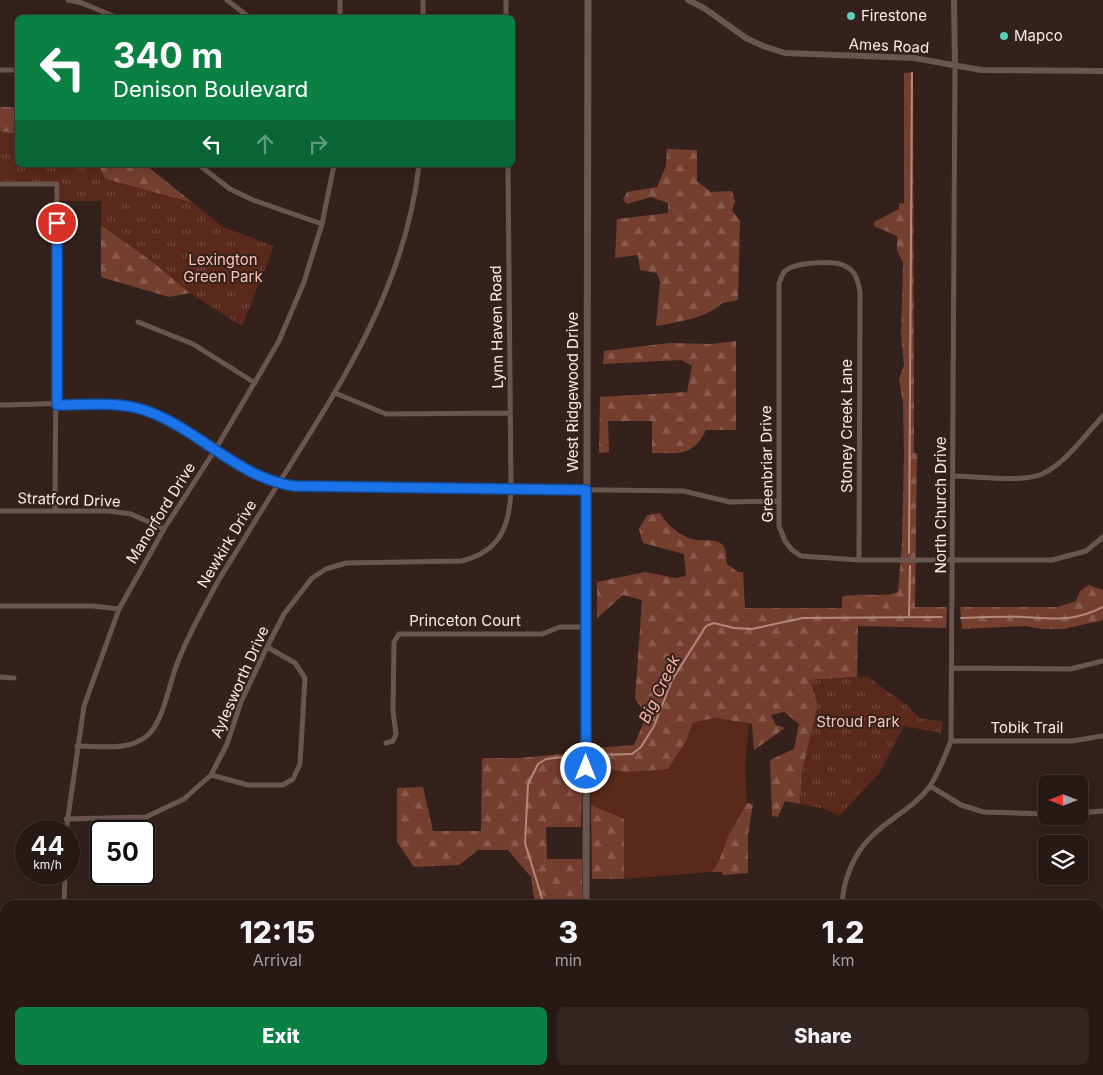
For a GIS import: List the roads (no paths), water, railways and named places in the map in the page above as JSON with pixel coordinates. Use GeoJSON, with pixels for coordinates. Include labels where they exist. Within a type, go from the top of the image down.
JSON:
{"type":"FeatureCollection","features":[{"type":"Feature","properties":{"kind":"main road","name":"West Ridgewood Drive"},"geometry":{"type":"LineString","coordinates":[[586,900],[588,0]]}},
{"type":"Feature","properties":{"kind":"street"},"geometry":{"type":"LineString","coordinates":[[68,0],[82,3],[111,15]]}},
{"type":"Feature","properties":{"kind":"street"},"geometry":{"type":"LineString","coordinates":[[226,0],[246,15]]}},
{"type":"Feature","properties":{"kind":"street"},"geometry":{"type":"LineString","coordinates":[[340,0],[340,15]]}},
{"type":"Feature","properties":{"kind":"street"},"geometry":{"type":"LineString","coordinates":[[423,0],[423,15]]}},
{"type":"Feature","properties":{"kind":"street"},"geometry":{"type":"LineString","coordinates":[[506,0],[506,15]]}},
{"type":"Feature","properties":{"kind":"street","name":"Ames Road"},"geometry":{"type":"LineString","coordinates":[[688,0],[704,8],[746,38],[785,53],[914,58],[981,70],[1103,71]]}},
{"type":"Feature","properties":{"kind":"street"},"geometry":{"type":"LineString","coordinates":[[954,0],[955,65]]}},
{"type":"Feature","properties":{"kind":"street","name":"North Church Drive"},"geometry":{"type":"LineString","coordinates":[[843,900],[850,870],[861,850],[872,836],[910,806],[930,786],[952,741],[955,65]]}},
{"type":"Feature","properties":{"kind":"street"},"geometry":{"type":"LineString","coordinates":[[0,70],[15,70]]}},
{"type":"Feature","properties":{"kind":"street"},"geometry":{"type":"LineString","coordinates":[[202,167],[230,189],[253,200],[322,224]]}},
{"type":"Feature","properties":{"kind":"street","name":"Manorford Drive"},"geometry":{"type":"LineString","coordinates":[[66,819],[84,706],[118,609],[164,529],[215,450],[279,341],[304,282],[322,224],[334,167]]}},
{"type":"Feature","properties":{"kind":"street","name":"Newkirk Drive"},"geometry":{"type":"LineString","coordinates":[[77,746],[120,746],[137,742],[149,733],[158,719],[177,664],[191,631],[213,589],[335,394],[366,339],[388,291],[410,222],[419,167]]}},
{"type":"Feature","properties":{"kind":"street","name":"Lynn Haven Road"},"geometry":{"type":"LineString","coordinates":[[508,167],[511,489]]}},
{"type":"Feature","properties":{"kind":"street"},"geometry":{"type":"LineString","coordinates":[[0,184],[57,184],[55,510]]}},
{"type":"Feature","properties":{"kind":"street","name":"Greenbriar Drive"},"geometry":{"type":"LineString","coordinates":[[860,292],[858,278],[846,266],[832,263],[811,263],[792,267],[785,272],[779,283],[779,526],[784,541],[792,550],[802,556],[813,558],[859,560],[1052,560],[1086,551],[1103,537]]}},
{"type":"Feature","properties":{"kind":"street","name":"Stoney Creek Lane"},"geometry":{"type":"LineString","coordinates":[[859,560],[860,292]]}},
{"type":"Feature","properties":{"kind":"street"},"geometry":{"type":"LineString","coordinates":[[138,322],[193,344],[255,383]]}},
{"type":"Feature","properties":{"kind":"street"},"geometry":{"type":"LineString","coordinates":[[335,394],[386,414],[510,413]]}},
{"type":"Feature","properties":{"kind":"street"},"geometry":{"type":"LineString","coordinates":[[0,405],[113,405],[144,410],[175,425],[250,471],[278,484],[294,486],[683,492],[730,502],[779,501]]}},
{"type":"Feature","properties":{"kind":"street"},"geometry":{"type":"LineString","coordinates":[[954,476],[1028,478],[1043,474],[1059,463],[1103,416]]}},
{"type":"Feature","properties":{"kind":"street","name":"Aylesworth Drive"},"geometry":{"type":"LineString","coordinates":[[66,819],[146,817],[184,799],[211,775],[227,744],[241,702],[267,647],[284,614],[302,588],[326,569],[346,562],[461,561],[473,558],[487,550],[499,538],[506,526],[510,512],[511,489]]}},
{"type":"Feature","properties":{"kind":"street","name":"Stratford Drive"},"geometry":{"type":"LineString","coordinates":[[0,510],[109,510],[131,514],[164,529]]}},
{"type":"Feature","properties":{"kind":"street"},"geometry":{"type":"LineString","coordinates":[[0,606],[93,606],[118,609]]}},
{"type":"Feature","properties":{"kind":"street","name":"Princeton Court"},"geometry":{"type":"LineString","coordinates":[[386,744],[393,741],[396,734],[394,712],[394,642],[399,634],[542,634],[560,627],[586,626]]}},
{"type":"Feature","properties":{"kind":"street"},"geometry":{"type":"LineString","coordinates":[[211,775],[248,784],[282,785],[293,779],[300,764],[305,678],[295,663],[267,647]]}},
{"type":"Feature","properties":{"kind":"street"},"geometry":{"type":"LineString","coordinates":[[953,668],[1070,670],[1103,661]]}},
{"type":"Feature","properties":{"kind":"street"},"geometry":{"type":"LineString","coordinates":[[0,678],[14,678]]}},
{"type":"Feature","properties":{"kind":"street","name":"Tobik Trail"},"geometry":{"type":"LineString","coordinates":[[952,741],[1072,741],[1103,736]]}},
{"type":"Feature","properties":{"kind":"street"},"geometry":{"type":"LineString","coordinates":[[930,786],[961,805],[984,812],[1038,814]]}},
{"type":"Feature","properties":{"kind":"street"},"geometry":{"type":"LineString","coordinates":[[1088,812],[1103,811]]}},
{"type":"Feature","properties":{"kind":"street"},"geometry":{"type":"LineString","coordinates":[[64,900],[65,885]]}},
{"type":"Feature","properties":{"kind":"waterway"},"geometry":{"type":"LineString","coordinates":[[909,553],[912,73]]}},
{"type":"Feature","properties":{"kind":"waterway"},"geometry":{"type":"LineString","coordinates":[[909,616],[910,566]]}},
{"type":"Feature","properties":{"kind":"waterway","name":"Big Creek"},"geometry":{"type":"LineString","coordinates":[[961,618],[1064,618],[1083,615],[1103,607]]}},
{"type":"Feature","properties":{"kind":"waterway","name":"Big Creek"},"geometry":{"type":"LineString","coordinates":[[597,755],[632,754],[641,747],[654,726],[672,680],[706,626],[714,623],[734,628],[752,629],[803,618],[942,617]]}},
{"type":"Feature","properties":{"kind":"waterway","name":"Big Creek"},"geometry":{"type":"LineString","coordinates":[[542,900],[525,843],[528,784],[538,764],[546,759],[571,756]]}},
{"type":"Feature","properties":{"kind":"place","name":"Firestone"},"geometry":{"type":"Point","coordinates":[851,16]}},
{"type":"Feature","properties":{"kind":"place","name":"Mapco"},"geometry":{"type":"Point","coordinates":[1004,36]}},
{"type":"Feature","properties":{"kind":"park label","name":"Lexington Green Park"},"geometry":{"type":"Point","coordinates":[223,268]}},
{"type":"Feature","properties":{"kind":"park label","name":"Stroud Park"},"geometry":{"type":"Point","coordinates":[858,722]}}]}
